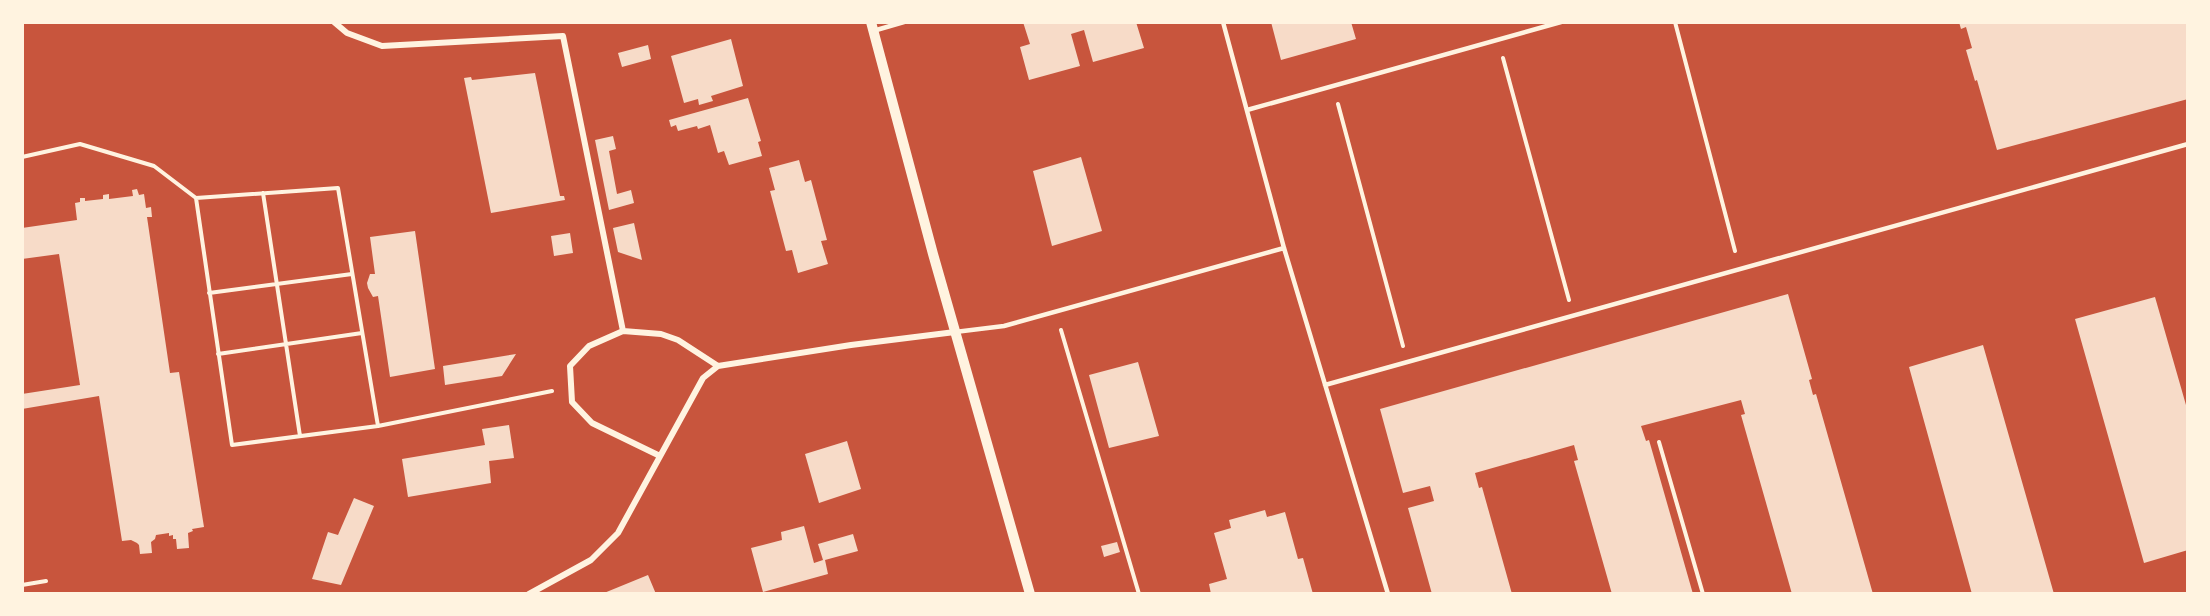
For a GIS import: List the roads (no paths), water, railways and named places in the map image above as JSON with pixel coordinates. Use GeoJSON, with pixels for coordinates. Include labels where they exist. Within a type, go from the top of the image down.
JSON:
{"type":"FeatureCollection","features":[{"type":"Feature","properties":{"kind":"street"},"geometry":{"type":"LineString","coordinates":[[334,22],[347,33],[382,46],[563,36],[623,331]]}},
{"type":"Feature","properties":{"kind":"street"},"geometry":{"type":"LineString","coordinates":[[872,27],[1030,594]]}},
{"type":"Feature","properties":{"kind":"street"},"geometry":{"type":"LineString","coordinates":[[660,456],[592,423],[572,402],[570,366],[589,346],[623,331],[661,334],[678,340],[718,366]]}},
{"type":"Feature","properties":{"kind":"street"},"geometry":{"type":"LineString","coordinates":[[529,594],[591,560],[618,533],[703,378],[718,366],[851,345],[956,332]]}},
{"type":"Feature","properties":{"kind":"lane"},"geometry":{"type":"LineString","coordinates":[[872,27],[904,22]]}},
{"type":"Feature","properties":{"kind":"lane"},"geometry":{"type":"LineString","coordinates":[[1223,22],[1284,248],[1388,594]]}},
{"type":"Feature","properties":{"kind":"lane"},"geometry":{"type":"LineString","coordinates":[[1247,110],[1561,22]]}},
{"type":"Feature","properties":{"kind":"lane"},"geometry":{"type":"LineString","coordinates":[[1325,385],[2187,144]]}},
{"type":"Feature","properties":{"kind":"lane"},"geometry":{"type":"LineString","coordinates":[[956,332],[1004,326],[1284,248]]}}]}
